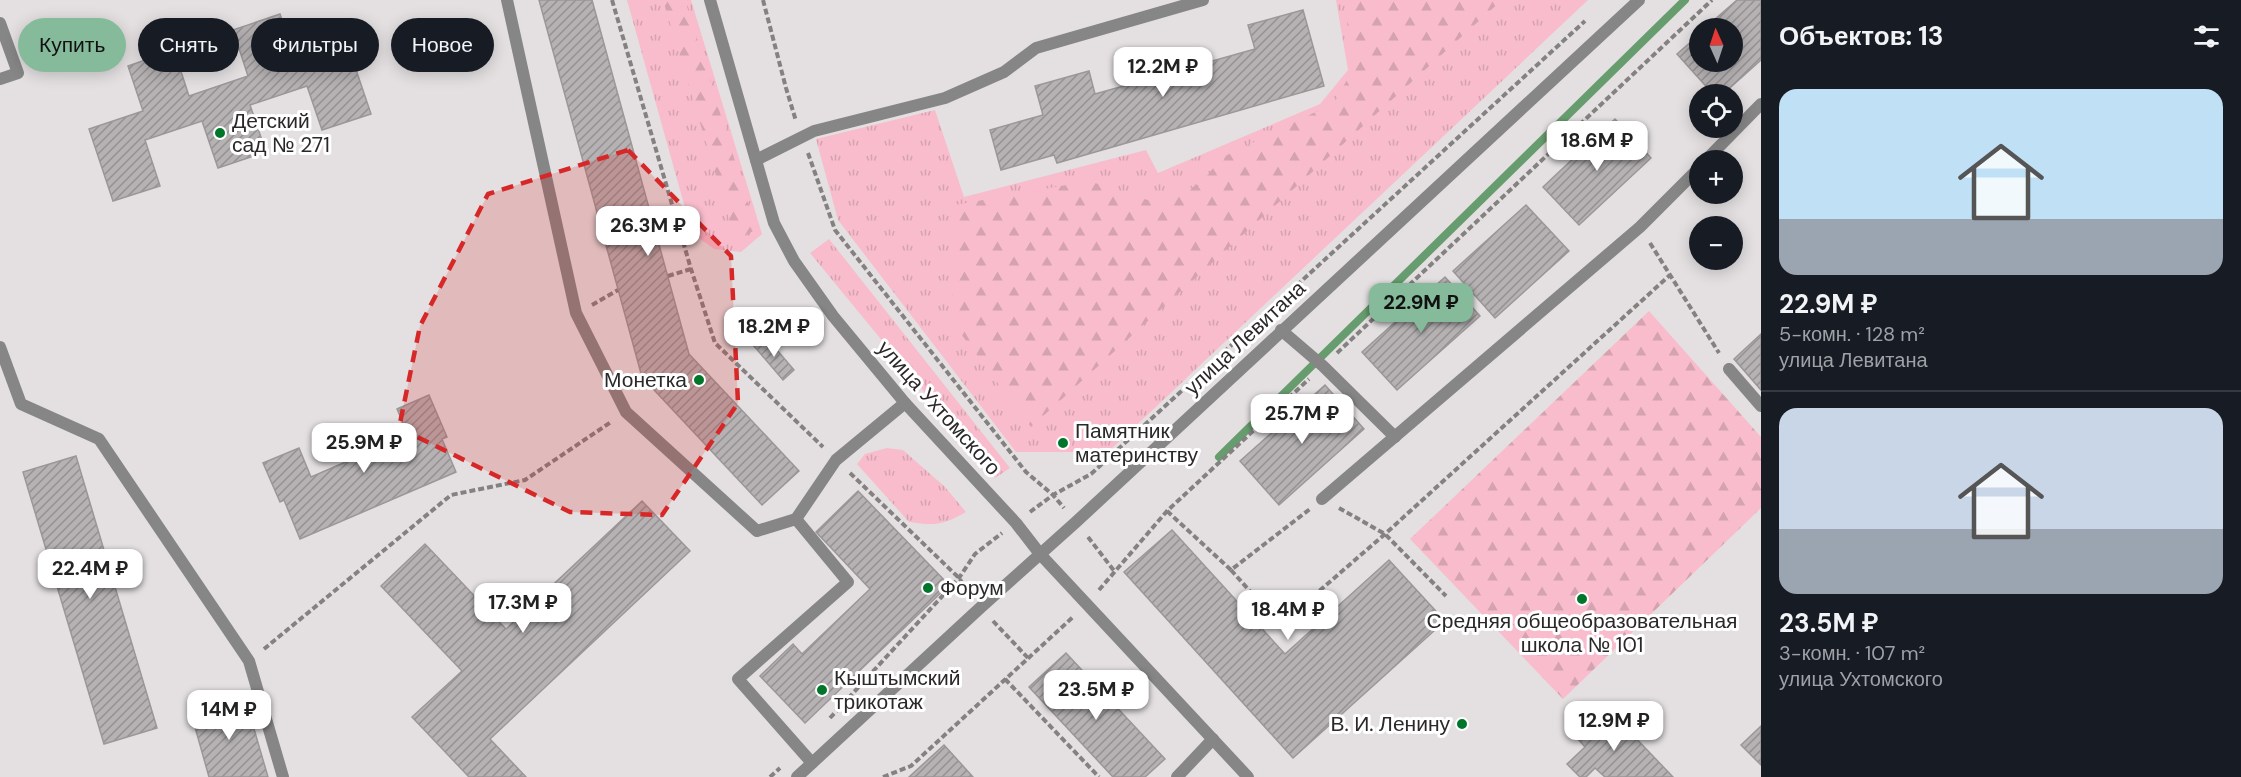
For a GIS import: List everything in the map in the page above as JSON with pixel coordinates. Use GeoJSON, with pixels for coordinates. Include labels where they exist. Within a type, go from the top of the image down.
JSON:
{"type":"FeatureCollection","features":[{"type":"Feature","properties":{"kind":"street"},"geometry":{"type":"LineString","coordinates":[[507,0],[576,314],[626,412],[757,531],[796,519],[836,460],[905,403]]}},
{"type":"Feature","properties":{"kind":"street","name":"улица Ухтомского"},"geometry":{"type":"LineString","coordinates":[[710,0],[774,222],[794,261],[832,316],[905,403],[1016,523],[1040,554],[1248,777]]}},
{"type":"Feature","properties":{"kind":"street"},"geometry":{"type":"LineString","coordinates":[[756,160],[814,131],[945,98],[1004,72],[1036,48],[1203,0]]}},
{"type":"Feature","properties":{"kind":"street","name":"улица Левитана"},"geometry":{"type":"LineString","coordinates":[[797,777],[1076,522],[1639,0]]}},
{"type":"Feature","properties":{"kind":"street"},"geometry":{"type":"LineString","coordinates":[[0,23],[18,73],[0,79]]}},
{"type":"Feature","properties":{"kind":"street"},"geometry":{"type":"LineString","coordinates":[[1716,150],[1761,104]]}},
{"type":"Feature","properties":{"kind":"street"},"geometry":{"type":"LineString","coordinates":[[1322,500],[1640,228],[1689,178]]}},
{"type":"Feature","properties":{"kind":"street"},"geometry":{"type":"LineString","coordinates":[[1281,330],[1323,366],[1395,437]]}},
{"type":"Feature","properties":{"kind":"street"},"geometry":{"type":"LineString","coordinates":[[0,347],[21,404],[99,439],[249,661],[283,777]]}},
{"type":"Feature","properties":{"kind":"street"},"geometry":{"type":"LineString","coordinates":[[1729,369],[1761,406]]}},
{"type":"Feature","properties":{"kind":"street"},"geometry":{"type":"LineString","coordinates":[[796,519],[848,582],[738,679],[812,763]]}},
{"type":"Feature","properties":{"kind":"street"},"geometry":{"type":"LineString","coordinates":[[1177,777],[1213,739]]}},
{"type":"Feature","properties":{"kind":"path"},"geometry":{"type":"LineString","coordinates":[[612,0],[691,269],[668,276]]}},
{"type":"Feature","properties":{"kind":"path"},"geometry":{"type":"LineString","coordinates":[[763,0],[786,88],[835,230],[1026,472],[1053,495],[1115,572]]}},
{"type":"Feature","properties":{"kind":"path"},"geometry":{"type":"LineString","coordinates":[[883,777],[911,766],[1087,604],[1167,512],[1712,0]]}},
{"type":"Feature","properties":{"kind":"path"},"geometry":{"type":"LineString","coordinates":[[824,724],[959,578],[975,554],[1053,495],[1091,474],[1590,16]]}},
{"type":"Feature","properties":{"kind":"path"},"geometry":{"type":"LineString","coordinates":[[1640,228],[1729,369]]}},
{"type":"Feature","properties":{"kind":"path"},"geometry":{"type":"LineString","coordinates":[[1167,512],[1231,570],[1280,625],[1385,534],[1670,274]]}},
{"type":"Feature","properties":{"kind":"path"},"geometry":{"type":"LineString","coordinates":[[576,314],[618,290]]}},
{"type":"Feature","properties":{"kind":"path"},"geometry":{"type":"LineString","coordinates":[[249,661],[451,495],[525,480],[626,412]]}},
{"type":"Feature","properties":{"kind":"path"},"geometry":{"type":"LineString","coordinates":[[1231,570],[1322,500],[1385,534],[1446,596]]}},
{"type":"Feature","properties":{"kind":"path"},"geometry":{"type":"LineString","coordinates":[[1005,679],[1099,777]]}},
{"type":"Feature","properties":{"kind":"path"},"geometry":{"type":"LineString","coordinates":[[770,777],[800,750]]}},
{"type":"Feature","properties":{"kind":"highlighted area"},"geometry":{"type":"Polygon","coordinates":[[[628,150],[731,256],[738,403],[662,515],[570,512],[399,428],[420,326],[488,194],[628,150]]]}},
{"type":"Feature","properties":{"kind":"green space"},"geometry":{"type":"Polygon","coordinates":[[[627,0],[691,0],[762,234],[741,252],[714,249],[692,233],[627,0]]]}},
{"type":"Feature","properties":{"kind":"green space"},"geometry":{"type":"Polygon","coordinates":[[[663,0],[685,0],[756,229],[736,242],[663,0]]]}},
{"type":"Feature","properties":{"kind":"green space"},"geometry":{"type":"Polygon","coordinates":[[[1336,0],[1588,0],[1108,452],[1016,452],[838,220],[816,139],[935,110],[964,197],[1146,150],[1158,173],[1320,104],[1348,70],[1336,0]]]}},
{"type":"Feature","properties":{"kind":"green space"},"geometry":{"type":"Polygon","coordinates":[[[1345,0],[1502,0],[1031,427],[952,322],[955,205],[1089,181],[1163,205],[1203,181],[1221,158],[1334,103],[1352,71],[1345,0]]]}},
{"type":"Feature","properties":{"kind":"green space"},"geometry":{"type":"Polygon","coordinates":[[[829,239],[1010,468],[995,478],[810,253],[829,239]]]}},
{"type":"Feature","properties":{"kind":"green space","name":"Средняя общеобразовательная школа № 101"},"geometry":{"type":"Polygon","coordinates":[[[1649,311],[1761,437],[1761,508],[1563,699],[1410,539],[1649,311]]]}},
{"type":"Feature","properties":{"kind":"green space"},"geometry":{"type":"Polygon","coordinates":[[[887,448],[903,450],[945,487],[966,512],[939,523],[909,522],[857,464],[865,454],[887,448]]]}},
{"type":"Feature","properties":{"kind":"building"},"geometry":{"type":"Polygon","coordinates":[[[539,0],[592,0],[689,354],[799,471],[762,505],[642,377],[539,0]]]}},
{"type":"Feature","properties":{"kind":"building"},"geometry":{"type":"Polygon","coordinates":[[[1737,0],[1761,0],[1761,60],[1734,84],[1704,84],[1693,72],[1743,72],[1743,18],[1716,18],[1737,0]]]}},
{"type":"Feature","properties":{"kind":"building"},"geometry":{"type":"Polygon","coordinates":[[[1303,10],[1324,86],[1057,163],[1054,155],[1001,170],[990,130],[1043,115],[1035,86],[1089,71],[1095,94],[1255,49],[1248,25],[1303,10]]]}},
{"type":"Feature","properties":{"kind":"building"},"geometry":{"type":"Polygon","coordinates":[[[280,14],[281,18],[268,18],[280,14]]]}},
{"type":"Feature","properties":{"kind":"building"},"geometry":{"type":"Polygon","coordinates":[[[251,24],[251,72],[357,72],[371,114],[322,130],[307,86],[250,105],[266,152],[218,168],[202,121],[145,140],[160,186],[113,201],[89,129],[143,111],[128,66],[138,63],[138,72],[181,72],[189,96],[248,76],[239,48],[239,28],[251,24]]]}},
{"type":"Feature","properties":{"kind":"building"},"geometry":{"type":"Polygon","coordinates":[[[1689,44],[1689,67],[1677,54],[1689,44]]]}},
{"type":"Feature","properties":{"kind":"building"},"geometry":{"type":"Polygon","coordinates":[[[1615,119],[1651,158],[1579,225],[1543,187],[1615,119]]]}},
{"type":"Feature","properties":{"kind":"building"},"geometry":{"type":"Polygon","coordinates":[[[1526,205],[1569,251],[1495,318],[1453,271],[1526,205]]]}},
{"type":"Feature","properties":{"kind":"building"},"geometry":{"type":"Polygon","coordinates":[[[1445,277],[1480,316],[1397,390],[1362,352],[1445,277]]]}},
{"type":"Feature","properties":{"kind":"building"},"geometry":{"type":"Polygon","coordinates":[[[1761,334],[1761,390],[1734,359],[1761,334]]]}},
{"type":"Feature","properties":{"kind":"building"},"geometry":{"type":"Polygon","coordinates":[[[765,336],[794,370],[783,380],[754,346],[765,336]]]}},
{"type":"Feature","properties":{"kind":"building"},"geometry":{"type":"Polygon","coordinates":[[[1325,385],[1364,429],[1279,505],[1240,461],[1325,385]]]}},
{"type":"Feature","properties":{"kind":"building"},"geometry":{"type":"Polygon","coordinates":[[[429,395],[447,437],[442,439],[456,472],[300,539],[284,500],[280,502],[263,463],[299,448],[311,477],[408,435],[397,409],[429,395]]]}},
{"type":"Feature","properties":{"kind":"building"},"geometry":{"type":"Polygon","coordinates":[[[76,456],[157,728],[104,744],[23,472],[76,456]]]}},
{"type":"Feature","properties":{"kind":"building"},"geometry":{"type":"Polygon","coordinates":[[[858,491],[949,585],[805,723],[760,676],[793,644],[802,654],[870,589],[816,532],[858,491]]]}},
{"type":"Feature","properties":{"kind":"building"},"geometry":{"type":"Polygon","coordinates":[[[642,501],[690,551],[490,739],[526,777],[469,777],[412,717],[462,671],[381,586],[425,544],[506,629],[642,501]]]}},
{"type":"Feature","properties":{"kind":"building"},"geometry":{"type":"Polygon","coordinates":[[[1172,530],[1285,654],[1389,560],[1445,621],[1293,758],[1124,572],[1172,530]]]}},
{"type":"Feature","properties":{"kind":"building"},"geometry":{"type":"Polygon","coordinates":[[[1066,653],[1165,759],[1145,777],[1113,777],[1029,687],[1066,653]]]}},
{"type":"Feature","properties":{"kind":"building"},"geometry":{"type":"Polygon","coordinates":[[[245,698],[268,777],[209,777],[191,713],[245,698]]]}},
{"type":"Feature","properties":{"kind":"building"},"geometry":{"type":"Polygon","coordinates":[[[1607,708],[1673,777],[1605,777],[1595,768],[1586,777],[1580,777],[1567,764],[1585,747],[1576,737],[1607,708]]]}},
{"type":"Feature","properties":{"kind":"building"},"geometry":{"type":"Polygon","coordinates":[[[1761,726],[1761,765],[1741,745],[1761,726]]]}},
{"type":"Feature","properties":{"kind":"building"},"geometry":{"type":"Polygon","coordinates":[[[944,745],[973,777],[909,777],[944,745]]]}},
{"type":"Feature","properties":{"kind":"waterway"},"geometry":{"type":"LineString","coordinates":[[1219,457],[1685,0]]}},
{"type":"Feature","properties":{"kind":"place","name":"Детский сад № 271"},"geometry":{"type":"Point","coordinates":[220,133]}},
{"type":"Feature","properties":{"kind":"place","name":"Монетка"},"geometry":{"type":"Point","coordinates":[699,380]}},
{"type":"Feature","properties":{"kind":"place","name":"Памятник материнству"},"geometry":{"type":"Point","coordinates":[1063,443]}},
{"type":"Feature","properties":{"kind":"place","name":"Форум"},"geometry":{"type":"Point","coordinates":[928,588]}},
{"type":"Feature","properties":{"kind":"place","name":"Средняя общеобразовательная школа № 101"},"geometry":{"type":"Point","coordinates":[1582,599]}},
{"type":"Feature","properties":{"kind":"place","name":"Кыштымский трикотаж"},"geometry":{"type":"Point","coordinates":[822,690]}},
{"type":"Feature","properties":{"kind":"place","name":"В. И. Ленину"},"geometry":{"type":"Point","coordinates":[1462,724]}}]}
